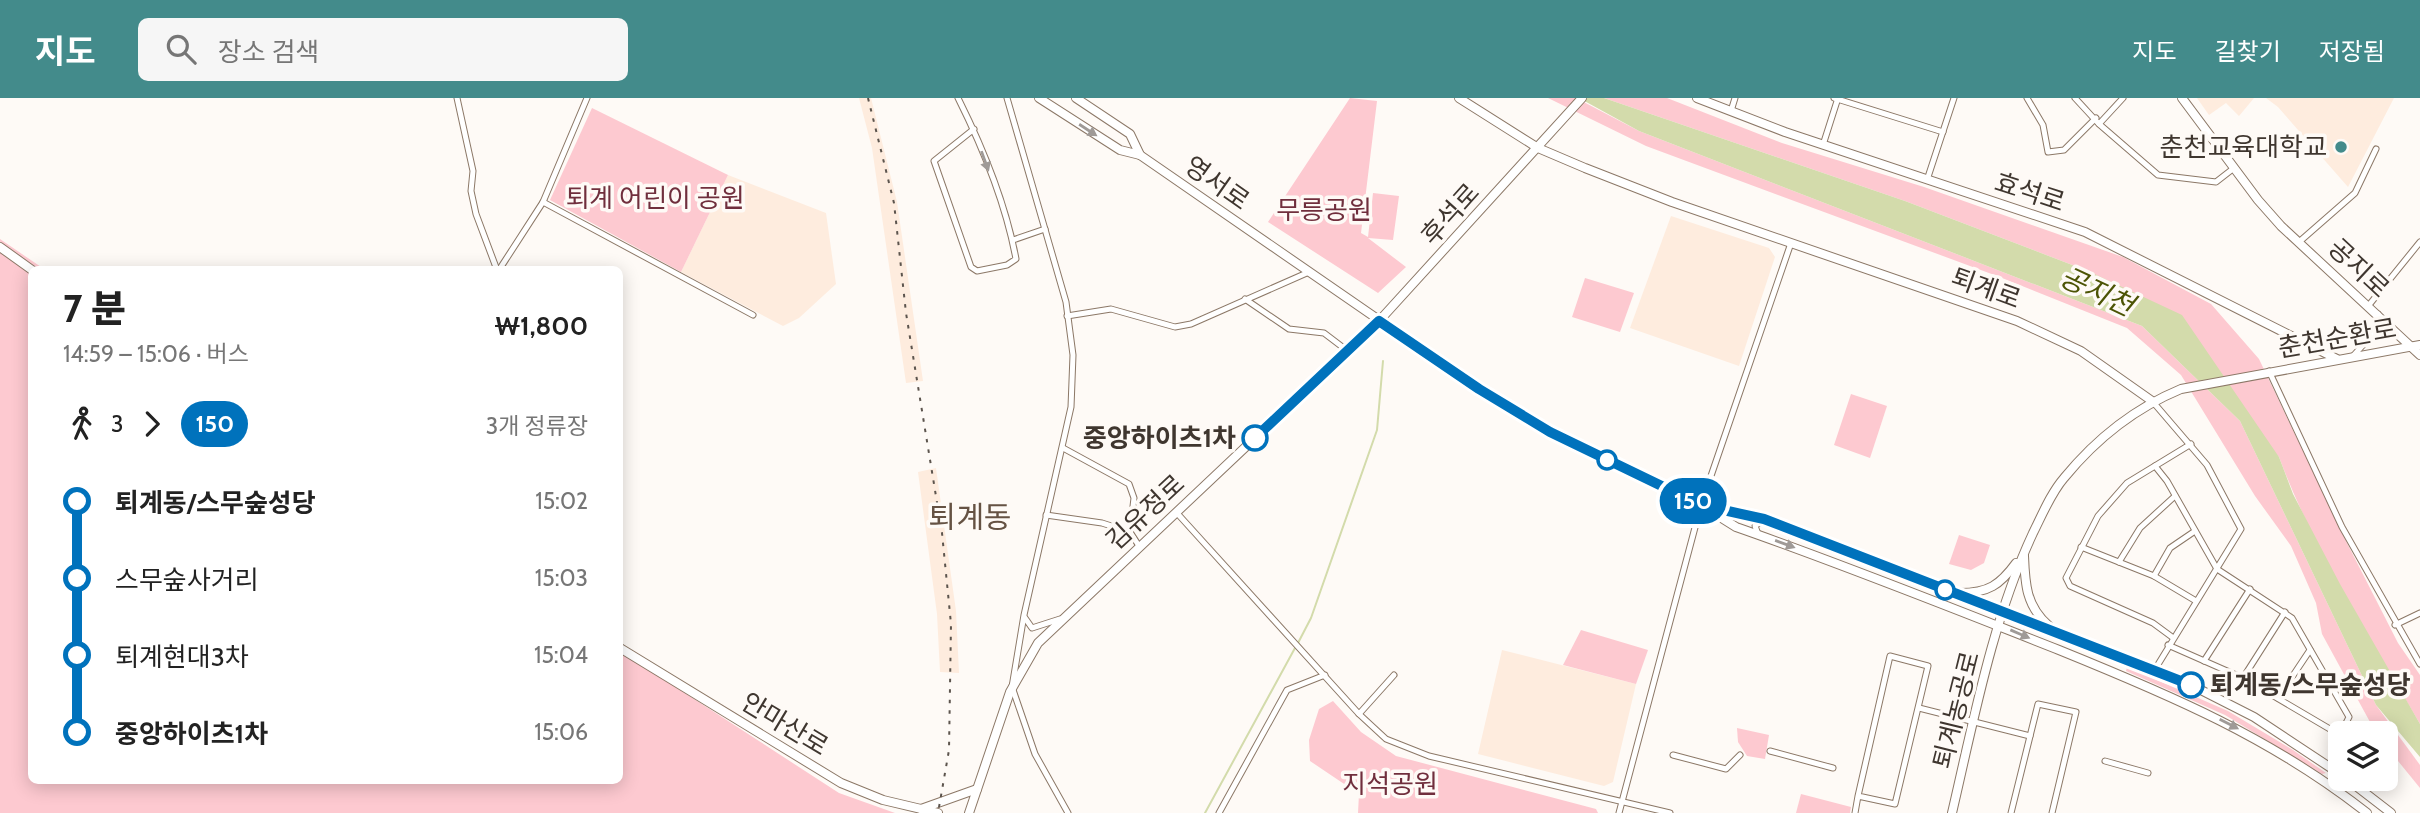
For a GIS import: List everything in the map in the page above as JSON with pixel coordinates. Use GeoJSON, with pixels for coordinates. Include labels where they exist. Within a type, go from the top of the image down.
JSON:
{"type":"FeatureCollection","features":[{"type":"Feature","properties":{"kind":"street"},"geometry":{"type":"LineString","coordinates":[[457,98],[474,171],[471,191],[476,214],[496,266]]}},
{"type":"Feature","properties":{"kind":"street"},"geometry":{"type":"LineString","coordinates":[[501,266],[543,202],[587,98]]}},
{"type":"Feature","properties":{"kind":"street"},"geometry":{"type":"LineString","coordinates":[[958,98],[974,129],[1013,240],[1016,259],[1007,265],[977,271],[971,267],[934,161],[974,129]]}},
{"type":"Feature","properties":{"kind":"street"},"geometry":{"type":"LineString","coordinates":[[1007,98],[1045,229],[1067,316],[1073,355],[1072,407],[1024,615],[1012,687],[1035,754],[1068,813]]}},
{"type":"Feature","properties":{"kind":"street","name":"영서로"},"geometry":{"type":"LineString","coordinates":[[1039,98],[1119,150],[1140,155],[1479,389],[1550,432],[1701,505],[1736,527],[1923,597],[2056,631],[2195,687],[2254,717],[2328,766]]}},
{"type":"Feature","properties":{"kind":"street","name":"영서로"},"geometry":{"type":"LineString","coordinates":[[1076,98],[1130,134],[1140,155]]}},
{"type":"Feature","properties":{"kind":"street","name":"퇴계로"},"geometry":{"type":"LineString","coordinates":[[1459,98],[1538,148],[1672,202],[2017,321],[2081,351],[2152,401]]}},
{"type":"Feature","properties":{"kind":"street","name":"후석로"},"geometry":{"type":"LineString","coordinates":[[1379,321],[1582,98]]}},
{"type":"Feature","properties":{"kind":"street","name":"효석로"},"geometry":{"type":"LineString","coordinates":[[1697,98],[1823,145],[2085,232],[2337,359]]}},
{"type":"Feature","properties":{"kind":"street"},"geometry":{"type":"LineString","coordinates":[[1731,111],[1735,98]]}},
{"type":"Feature","properties":{"kind":"street"},"geometry":{"type":"LineString","coordinates":[[1823,145],[1837,98],[1943,132]]}},
{"type":"Feature","properties":{"kind":"street"},"geometry":{"type":"LineString","coordinates":[[1927,180],[1954,98]]}},
{"type":"Feature","properties":{"kind":"street"},"geometry":{"type":"LineString","coordinates":[[2027,98],[2043,125],[2048,152],[2064,150],[2123,98]]}},
{"type":"Feature","properties":{"kind":"street"},"geometry":{"type":"LineString","coordinates":[[2075,98],[2158,175],[2217,181],[2234,168]]}},
{"type":"Feature","properties":{"kind":"street","name":"공지로"},"geometry":{"type":"LineString","coordinates":[[2182,98],[2258,200],[2299,242],[2416,346],[2420,355]]}},
{"type":"Feature","properties":{"kind":"street","name":"공지로"},"geometry":{"type":"LineString","coordinates":[[2299,242],[2355,193],[2376,149]]}},
{"type":"Feature","properties":{"kind":"street"},"geometry":{"type":"LineString","coordinates":[[543,202],[753,315]]}},
{"type":"Feature","properties":{"kind":"street"},"geometry":{"type":"LineString","coordinates":[[1013,240],[1045,229]]}},
{"type":"Feature","properties":{"kind":"street"},"geometry":{"type":"LineString","coordinates":[[2369,305],[2420,242]]}},
{"type":"Feature","properties":{"kind":"street"},"geometry":{"type":"LineString","coordinates":[[1619,813],[1701,505],[1791,243]]}},
{"type":"Feature","properties":{"kind":"street"},"geometry":{"type":"LineString","coordinates":[[0,247],[28,267]]}},
{"type":"Feature","properties":{"kind":"street"},"geometry":{"type":"LineString","coordinates":[[1067,316],[1111,309],[1175,327],[1191,324],[1310,272]]}},
{"type":"Feature","properties":{"kind":"street"},"geometry":{"type":"LineString","coordinates":[[1245,299],[1289,329],[1324,333],[1349,352]]}},
{"type":"Feature","properties":{"kind":"street"},"geometry":{"type":"LineString","coordinates":[[2353,356],[2375,332],[2378,314]]}},
{"type":"Feature","properties":{"kind":"street","name":"김유정로"},"geometry":{"type":"LineString","coordinates":[[969,813],[1012,687],[1038,643],[1379,321]]}},
{"type":"Feature","properties":{"kind":"street","name":"춘천순환로"},"geometry":{"type":"LineString","coordinates":[[2152,401],[2190,386],[2416,346]]}},
{"type":"Feature","properties":{"kind":"street"},"geometry":{"type":"LineString","coordinates":[[2265,372],[2342,527],[2395,625],[2420,664]]}},
{"type":"Feature","properties":{"kind":"street"},"geometry":{"type":"LineString","coordinates":[[2001,618],[2024,553],[2063,479],[2118,425],[2152,401],[2192,444],[2207,465],[2241,529],[2172,637],[2154,671]]}},
{"type":"Feature","properties":{"kind":"street"},"geometry":{"type":"LineString","coordinates":[[2172,637],[2153,623],[2070,586],[2066,578],[2098,516],[2127,483],[2192,444]]}},
{"type":"Feature","properties":{"kind":"street"},"geometry":{"type":"LineString","coordinates":[[1063,448],[1129,484],[1134,498],[1130,532],[1139,546]]}},
{"type":"Feature","properties":{"kind":"street"},"geometry":{"type":"LineString","coordinates":[[2155,466],[2217,569],[2285,612],[2349,717],[2347,721]]}},
{"type":"Feature","properties":{"kind":"street"},"geometry":{"type":"LineString","coordinates":[[2119,562],[2140,528],[2175,496]]}},
{"type":"Feature","properties":{"kind":"street","name":"영서로"},"geometry":{"type":"LineString","coordinates":[[1701,505],[1764,519],[1952,593],[2074,657],[2205,711],[2251,735],[2367,813]]}},
{"type":"Feature","properties":{"kind":"street"},"geometry":{"type":"LineString","coordinates":[[1176,512],[1309,660],[1386,739],[1429,756],[1670,813]]}},
{"type":"Feature","properties":{"kind":"street"},"geometry":{"type":"LineString","coordinates":[[1046,515],[1102,523],[1130,532]]}},
{"type":"Feature","properties":{"kind":"street"},"geometry":{"type":"LineString","coordinates":[[1758,534],[1755,526],[1764,519]]}},
{"type":"Feature","properties":{"kind":"street"},"geometry":{"type":"LineString","coordinates":[[2154,576],[2170,548],[2195,531]]}},
{"type":"Feature","properties":{"kind":"street"},"geometry":{"type":"LineString","coordinates":[[2081,547],[2154,576],[2196,601]]}},
{"type":"Feature","properties":{"kind":"street"},"geometry":{"type":"LineString","coordinates":[[1952,593],[1986,592],[2005,578],[2024,553]]}},
{"type":"Feature","properties":{"kind":"street"},"geometry":{"type":"LineString","coordinates":[[2024,553],[2029,599],[2034,611],[2056,631]]}},
{"type":"Feature","properties":{"kind":"street"},"geometry":{"type":"LineString","coordinates":[[1923,597],[1933,593],[1929,584]]}},
{"type":"Feature","properties":{"kind":"street"},"geometry":{"type":"LineString","coordinates":[[2204,661],[2249,589]]}},
{"type":"Feature","properties":{"kind":"street"},"geometry":{"type":"LineString","coordinates":[[2243,678],[2285,612]]}},
{"type":"Feature","properties":{"kind":"street"},"geometry":{"type":"LineString","coordinates":[[2395,625],[2420,613]]}},
{"type":"Feature","properties":{"kind":"street"},"geometry":{"type":"LineString","coordinates":[[1024,615],[1027,624],[1032,628],[1063,618]]}},
{"type":"Feature","properties":{"kind":"street","name":"퇴계농공로"},"geometry":{"type":"LineString","coordinates":[[1952,813],[2001,618]]}},
{"type":"Feature","properties":{"kind":"street"},"geometry":{"type":"LineString","coordinates":[[2074,657],[2072,646],[2084,642]]}},
{"type":"Feature","properties":{"kind":"street"},"geometry":{"type":"LineString","coordinates":[[2168,645],[2243,678],[2328,727]]}},
{"type":"Feature","properties":{"kind":"street"},"geometry":{"type":"LineString","coordinates":[[2278,698],[2310,649]]}},
{"type":"Feature","properties":{"kind":"street","name":"안마산로"},"geometry":{"type":"LineString","coordinates":[[623,650],[841,783],[883,800],[938,813]]}},
{"type":"Feature","properties":{"kind":"street"},"geometry":{"type":"LineString","coordinates":[[1854,813],[1890,656],[1928,666],[1895,804],[1858,796]]}},
{"type":"Feature","properties":{"kind":"street"},"geometry":{"type":"LineString","coordinates":[[1219,813],[1287,690],[1325,675]]}},
{"type":"Feature","properties":{"kind":"street"},"geometry":{"type":"LineString","coordinates":[[1359,714],[1394,675]]}},
{"type":"Feature","properties":{"kind":"street"},"geometry":{"type":"LineString","coordinates":[[2011,813],[2038,704],[2076,712],[2052,813]]}},
{"type":"Feature","properties":{"kind":"street"},"geometry":{"type":"LineString","coordinates":[[1919,708],[2030,736]]}},
{"type":"Feature","properties":{"kind":"street"},"geometry":{"type":"LineString","coordinates":[[1770,751],[1833,768]]}},
{"type":"Feature","properties":{"kind":"street"},"geometry":{"type":"LineString","coordinates":[[1673,755],[1726,769],[1740,755]]}},
{"type":"Feature","properties":{"kind":"street"},"geometry":{"type":"LineString","coordinates":[[2105,761],[2148,773]]}},
{"type":"Feature","properties":{"kind":"street"},"geometry":{"type":"LineString","coordinates":[[925,811],[977,789]]}},
{"type":"Feature","properties":{"kind":"street"},"geometry":{"type":"LineString","coordinates":[[2362,791],[2390,813]]}},
{"type":"Feature","properties":{"kind":"shaded area"},"geometry":{"type":"Polygon","coordinates":[[[859,98],[871,98],[897,202],[923,381],[906,383],[872,148],[859,98]]]}},
{"type":"Feature","properties":{"kind":"shaded area","name":"춘천교육대학교"},"geometry":{"type":"Polygon","coordinates":[[[2197,98],[2254,98],[2239,116],[2226,103],[2209,115],[2197,98]]]}},
{"type":"Feature","properties":{"kind":"shaded area","name":"춘천교육대학교"},"geometry":{"type":"Polygon","coordinates":[[[2266,98],[2394,98],[2348,187],[2278,107],[2266,98]]]}},
{"type":"Feature","properties":{"kind":"shaded area"},"geometry":{"type":"Polygon","coordinates":[[[728,175],[826,213],[836,284],[799,318],[783,326],[681,272],[728,175]]]}},
{"type":"Feature","properties":{"kind":"shaded area"},"geometry":{"type":"Polygon","coordinates":[[[1671,216],[1769,248],[1775,257],[1739,366],[1630,328],[1671,216]]]}},
{"type":"Feature","properties":{"kind":"shaded area"},"geometry":{"type":"Polygon","coordinates":[[[936,468],[956,611],[959,673],[940,672],[937,614],[918,472],[936,468]]]}},
{"type":"Feature","properties":{"kind":"shaded area"},"geometry":{"type":"Polygon","coordinates":[[[1502,650],[1636,684],[1613,782],[1604,786],[1478,754],[1502,650]]]}},
{"type":"Feature","properties":{"kind":"green space","name":"무릉공원"},"geometry":{"type":"Polygon","coordinates":[[[1350,98],[1377,101],[1361,233],[1368,237],[1373,193],[1399,196],[1393,240],[1368,238],[1406,267],[1378,293],[1268,222],[1350,98]]]}},
{"type":"Feature","properties":{"kind":"green space"},"geometry":{"type":"Polygon","coordinates":[[[1548,98],[1576,98],[1639,131],[2142,326],[2240,421],[2376,705],[2388,721],[2369,721],[2322,634],[2316,603],[2291,546],[2255,496],[2181,375],[2127,328],[1997,276],[1646,146],[1548,98]]]}},
{"type":"Feature","properties":{"kind":"green space"},"geometry":{"type":"Polygon","coordinates":[[[1604,98],[1667,98],[1782,143],[1924,187],[2123,257],[2211,304],[2259,359],[2348,545],[2398,643],[2420,675],[2420,724],[2326,560],[2279,457],[2088,271],[1905,201],[1604,98]]]}},
{"type":"Feature","properties":{"kind":"green space","name":"퇴계 어린이 공원"},"geometry":{"type":"Polygon","coordinates":[[[592,108],[728,175],[681,272],[550,200],[592,108]]]}},
{"type":"Feature","properties":{"kind":"green space"},"geometry":{"type":"Polygon","coordinates":[[[0,239],[40,266],[28,266],[28,784],[623,784],[623,653],[839,793],[895,813],[0,813],[0,239]]]}},
{"type":"Feature","properties":{"kind":"green space"},"geometry":{"type":"Polygon","coordinates":[[[1585,278],[1634,293],[1620,332],[1572,317],[1585,278]]]}},
{"type":"Feature","properties":{"kind":"green space"},"geometry":{"type":"Polygon","coordinates":[[[1851,394],[1887,406],[1870,458],[1834,445],[1851,394]]]}},
{"type":"Feature","properties":{"kind":"green space"},"geometry":{"type":"Polygon","coordinates":[[[1959,535],[1990,545],[1984,563],[1971,570],[1949,564],[1959,535]]]}},
{"type":"Feature","properties":{"kind":"green space"},"geometry":{"type":"Polygon","coordinates":[[[1581,630],[1648,650],[1636,684],[1563,665],[1581,630]]]}},
{"type":"Feature","properties":{"kind":"green space"},"geometry":{"type":"Polygon","coordinates":[[[2127,667],[2228,711],[2326,773],[2322,774],[2225,715],[2126,671],[2127,667]]]}},
{"type":"Feature","properties":{"kind":"green space","name":"지석공원"},"geometry":{"type":"Polygon","coordinates":[[[1333,701],[1361,732],[1396,756],[1596,809],[1598,813],[1358,813],[1359,794],[1310,761],[1309,740],[1319,709],[1333,701]]]}},
{"type":"Feature","properties":{"kind":"green space"},"geometry":{"type":"Polygon","coordinates":[[[1737,728],[1769,735],[1765,759],[1747,756],[1738,742],[1737,728]]]}},
{"type":"Feature","properties":{"kind":"green space"},"geometry":{"type":"Polygon","coordinates":[[[2398,735],[2420,765],[2420,788],[2398,761],[2398,735]]]}},
{"type":"Feature","properties":{"kind":"green space"},"geometry":{"type":"Polygon","coordinates":[[[1801,794],[1851,807],[1850,813],[1796,813],[1801,794]]]}},
{"type":"Feature","properties":{"kind":"water","name":"공지천"},"geometry":{"type":"Polygon","coordinates":[[[1579,98],[1604,98],[1905,201],[2088,271],[2182,315],[2279,457],[2293,494],[2340,584],[2420,724],[2420,757],[2398,731],[2398,721],[2390,721],[2376,705],[2240,421],[2142,326],[1639,131],[1579,98]]]}},
{"type":"Feature","properties":{"kind":"waterway"},"geometry":{"type":"LineString","coordinates":[[1298,643],[1311,618],[1377,430],[1383,361]]}},
{"type":"Feature","properties":{"kind":"waterway"},"geometry":{"type":"LineString","coordinates":[[1205,813],[1295,648]]}},
{"type":"Feature","properties":{"kind":"railway"},"geometry":{"type":"LineString","coordinates":[[868,98],[894,203],[906,313],[942,533],[951,624],[949,750],[938,813]]}},
{"type":"Feature","properties":{"kind":"bus line","name":"150"},"geometry":{"type":"LineString","coordinates":[[1255,438],[1379,321],[1479,389],[1550,432],[1701,505],[1764,519],[2191,685]]}},
{"type":"Feature","properties":{"kind":"place","name":"춘천교육대학교"},"geometry":{"type":"Point","coordinates":[2341,147]}},
{"type":"Feature","properties":{"kind":"place","name":"중앙하이츠1차"},"geometry":{"type":"Point","coordinates":[1255,438]}},
{"type":"Feature","properties":{"kind":"place","name":"퇴계동/스무숲성당"},"geometry":{"type":"Point","coordinates":[2191,685]}},
{"type":"Feature","properties":{"kind":"district","name":"퇴계동"},"geometry":{"type":"Point","coordinates":[970,517]}}]}
